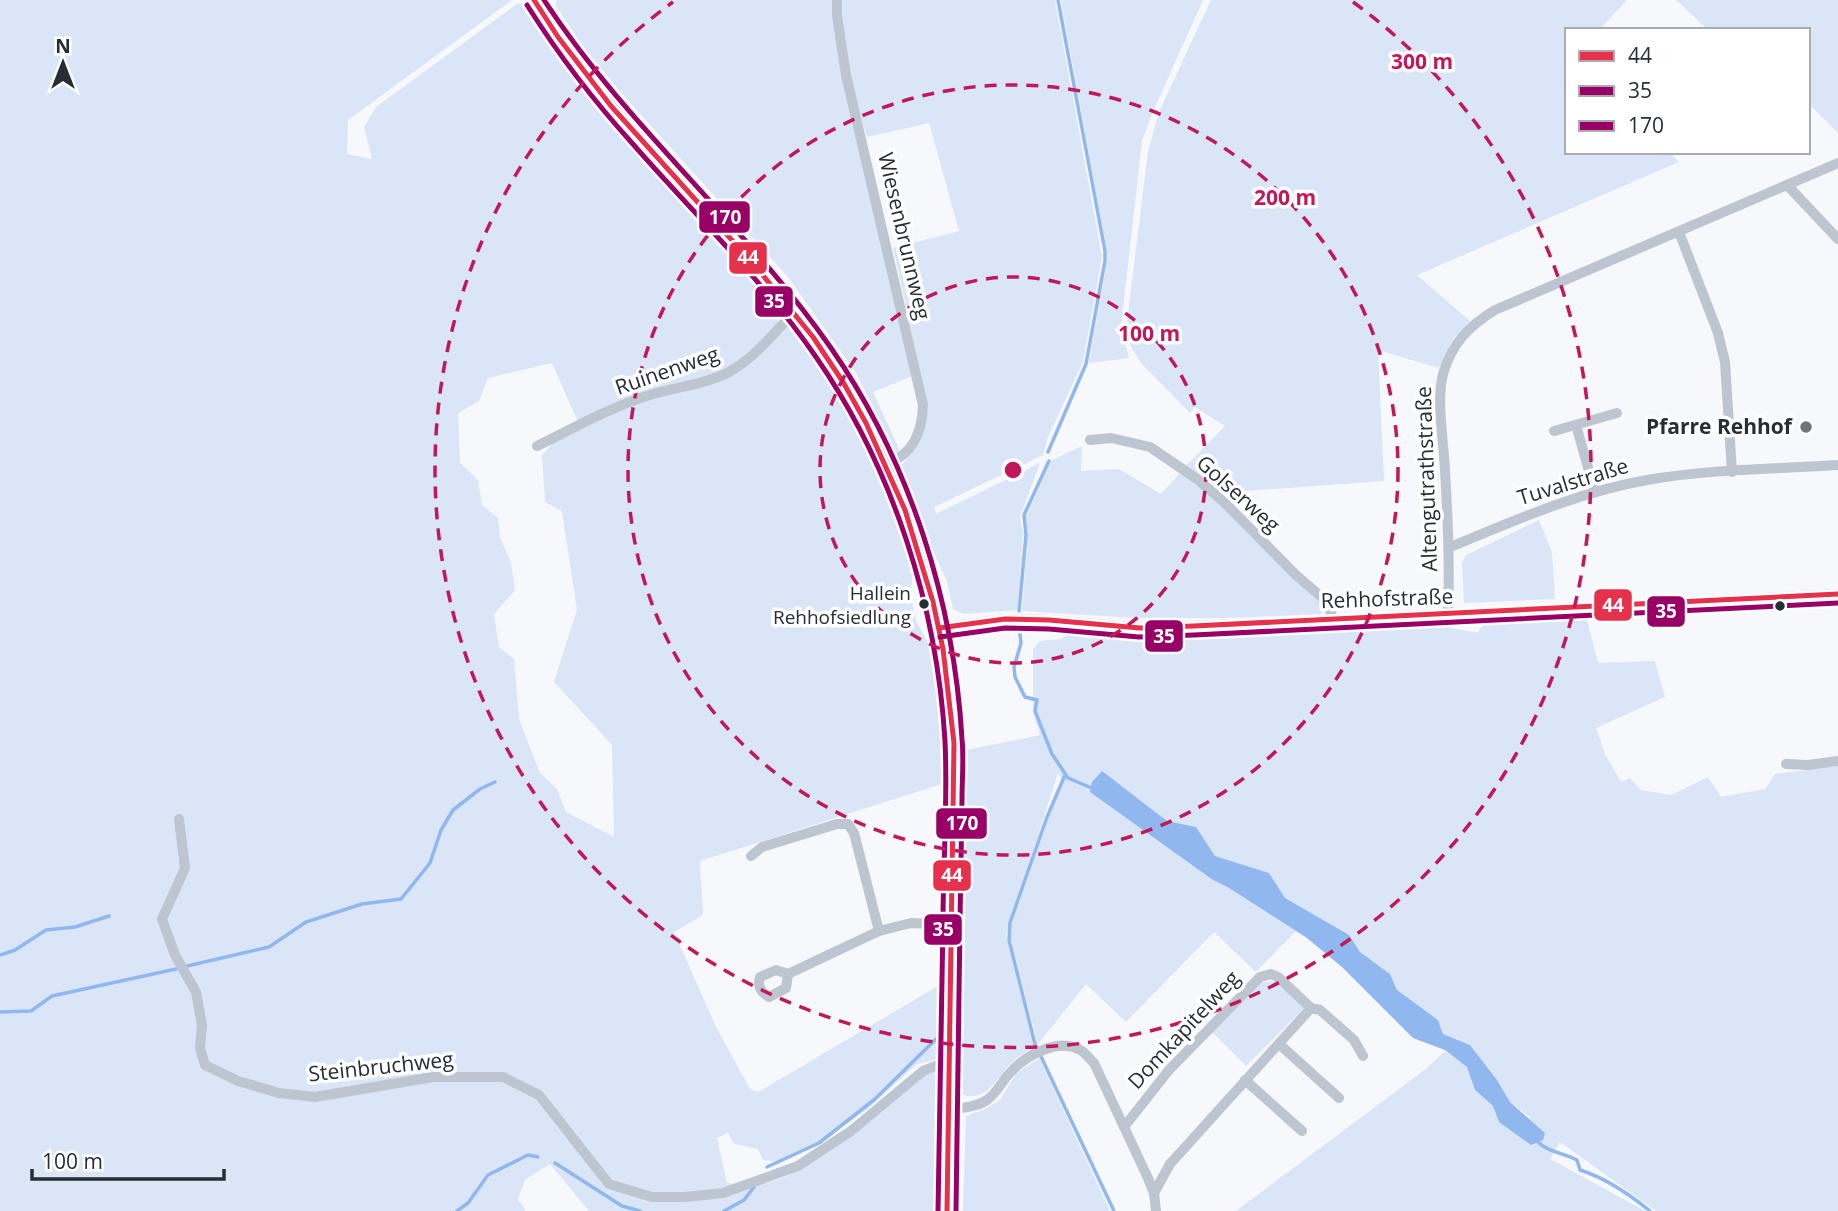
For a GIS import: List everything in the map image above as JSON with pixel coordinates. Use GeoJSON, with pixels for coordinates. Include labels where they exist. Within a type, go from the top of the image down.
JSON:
{"type":"FeatureCollection","features":[{"type":"Feature","properties":{"kind":"main road"},"geometry":{"type":"LineString","coordinates":[[534,0],[578,64],[621,118],[794,312],[844,383],[886,465],[909,521],[939,628],[954,743],[944,1066],[949,1110],[947,1211]]}},
{"type":"Feature","properties":{"kind":"street","name":"Wiesenbrunnweg"},"geometry":{"type":"LineString","coordinates":[[837,0],[846,75],[923,405],[918,437],[907,453],[886,465]]}},
{"type":"Feature","properties":{"kind":"street","name":"Altengutrathstraße"},"geometry":{"type":"LineString","coordinates":[[1448,615],[1450,547],[1441,404],[1442,378],[1459,340],[1473,324],[1495,310],[1838,163]]}},
{"type":"Feature","properties":{"kind":"street"},"geometry":{"type":"LineString","coordinates":[[1787,185],[1838,239]]}},
{"type":"Feature","properties":{"kind":"street"},"geometry":{"type":"LineString","coordinates":[[1679,232],[1718,333],[1726,362],[1732,472]]}},
{"type":"Feature","properties":{"kind":"street","name":"Ruinenweg"},"geometry":{"type":"LineString","coordinates":[[537,446],[638,399],[727,373],[746,361],[794,312]]}},
{"type":"Feature","properties":{"kind":"street"},"geometry":{"type":"LineString","coordinates":[[1555,431],[1617,413]]}},
{"type":"Feature","properties":{"kind":"street"},"geometry":{"type":"LineString","coordinates":[[1576,425],[1595,492]]}},
{"type":"Feature","properties":{"kind":"street","name":"Golserweg"},"geometry":{"type":"LineString","coordinates":[[1090,440],[1111,438],[1150,447],[1197,479],[1325,600],[1334,620]]}},
{"type":"Feature","properties":{"kind":"street","name":"Tuvalstraße"},"geometry":{"type":"LineString","coordinates":[[1450,547],[1595,492],[1647,480],[1838,466]]}},
{"type":"Feature","properties":{"kind":"street","name":"Rehhofstraße"},"geometry":{"type":"LineString","coordinates":[[939,628],[1005,619],[1140,628],[1838,594]]}},
{"type":"Feature","properties":{"kind":"street"},"geometry":{"type":"LineString","coordinates":[[1786,764],[1808,765],[1838,761]]}},
{"type":"Feature","properties":{"kind":"street","name":"Steinbruchweg"},"geometry":{"type":"LineString","coordinates":[[179,819],[185,868],[162,919],[175,955],[196,992],[202,1025],[200,1048],[205,1065],[238,1081],[279,1093],[315,1097],[433,1077],[503,1077],[538,1095],[609,1184],[652,1197],[685,1197],[723,1193],[798,1166],[851,1131],[910,1080],[944,1066]]}},
{"type":"Feature","properties":{"kind":"street"},"geometry":{"type":"LineString","coordinates":[[751,856],[762,847],[837,824],[848,824],[854,834],[879,931]]}},
{"type":"Feature","properties":{"kind":"street"},"geometry":{"type":"LineString","coordinates":[[788,974],[879,931],[911,923],[950,925]]}},
{"type":"Feature","properties":{"kind":"street","name":"Domkapitelweg"},"geometry":{"type":"LineString","coordinates":[[1124,1126],[1169,1070],[1260,977],[1271,974],[1278,977],[1311,1008],[1320,1010],[1354,1040],[1363,1056]]}},
{"type":"Feature","properties":{"kind":"street"},"geometry":{"type":"LineString","coordinates":[[1154,1193],[1170,1164],[1311,1008]]}},
{"type":"Feature","properties":{"kind":"street"},"geometry":{"type":"LineString","coordinates":[[1279,1044],[1339,1098]]}},
{"type":"Feature","properties":{"kind":"street","name":"Domkapitelweg"},"geometry":{"type":"LineString","coordinates":[[949,1110],[974,1106],[989,1099],[1010,1072],[1045,1049],[1060,1045],[1083,1051],[1094,1063],[1124,1126],[1154,1193],[1156,1211]]}},
{"type":"Feature","properties":{"kind":"street"},"geometry":{"type":"LineString","coordinates":[[1245,1080],[1302,1131]]}},
{"type":"Feature","properties":{"kind":"shaded area"},"geometry":{"type":"Polygon","coordinates":[[[0,0],[512,0],[348,120],[347,154],[372,159],[364,127],[376,107],[517,4],[523,3],[781,306],[781,314],[770,333],[751,351],[724,370],[578,422],[552,363],[488,378],[479,401],[458,413],[460,463],[478,480],[482,505],[498,518],[500,537],[511,563],[515,590],[494,614],[499,647],[514,659],[519,719],[540,773],[557,789],[566,812],[614,837],[612,745],[554,682],[577,610],[562,511],[545,502],[542,455],[553,443],[647,398],[734,373],[789,324],[796,325],[848,408],[873,455],[905,527],[913,564],[911,597],[916,621],[935,655],[941,676],[935,686],[940,713],[942,784],[700,861],[703,915],[674,932],[716,1027],[750,1089],[758,1092],[938,986],[939,1059],[917,1064],[866,1110],[818,1144],[781,1162],[763,1160],[758,1149],[734,1144],[728,1133],[717,1138],[727,1183],[760,1184],[783,1178],[824,1154],[921,1076],[936,1069],[942,1071],[938,1211],[589,1211],[550,1164],[525,1180],[518,1199],[526,1211],[0,1211],[0,0]]]}},
{"type":"Feature","properties":{"kind":"shaded area"},"geometry":{"type":"Polygon","coordinates":[[[557,0],[833,0],[912,376],[873,392],[900,455],[896,453],[856,373],[788,277],[624,96],[583,46],[555,5],[557,0]]]}},
{"type":"Feature","properties":{"kind":"shaded area"},"geometry":{"type":"Polygon","coordinates":[[[842,0],[1055,0],[1102,257],[1083,362],[1048,437],[1043,455],[934,507],[936,514],[1040,463],[1020,517],[1023,534],[1017,610],[963,614],[953,609],[947,581],[901,466],[915,449],[923,433],[906,324],[908,314],[893,248],[959,231],[929,123],[867,137],[846,52],[842,0]]]}},
{"type":"Feature","properties":{"kind":"shaded area"},"geometry":{"type":"Polygon","coordinates":[[[1061,0],[1203,0],[1142,141],[1121,326],[1129,358],[1089,363],[1108,257],[1061,0]]]}},
{"type":"Feature","properties":{"kind":"shaded area"},"geometry":{"type":"Polygon","coordinates":[[[1211,0],[1627,0],[1601,28],[1565,28],[1565,154],[1671,154],[1679,162],[1417,275],[1470,321],[1453,339],[1439,368],[1378,350],[1384,481],[1218,493],[1185,467],[1225,426],[1195,407],[1190,413],[1141,363],[1131,347],[1127,322],[1148,151],[1159,112],[1211,0]]]}},
{"type":"Feature","properties":{"kind":"shaded area"},"geometry":{"type":"Polygon","coordinates":[[[1676,0],[1838,0],[1838,133],[1810,105],[1810,28],[1706,28],[1676,0]]]}},
{"type":"Feature","properties":{"kind":"shaded area"},"geometry":{"type":"Polygon","coordinates":[[[549,8],[599,75],[739,231],[801,307],[833,353],[889,450],[860,400],[627,115],[561,31],[549,8]]]}},
{"type":"Feature","properties":{"kind":"shaded area"},"geometry":{"type":"Polygon","coordinates":[[[1082,446],[1081,471],[1119,469],[1161,494],[1180,473],[1204,489],[1323,603],[1325,610],[1321,614],[1226,618],[1136,618],[1022,611],[1028,534],[1026,517],[1052,460],[1082,446]]]}},
{"type":"Feature","properties":{"kind":"shaded area"},"geometry":{"type":"Polygon","coordinates":[[[1539,520],[1552,552],[1555,599],[1464,603],[1462,563],[1466,555],[1539,520]]]}},
{"type":"Feature","properties":{"kind":"shaded area"},"geometry":{"type":"Polygon","coordinates":[[[1490,615],[1514,619],[1586,616],[1598,663],[1655,661],[1665,697],[1596,728],[1605,754],[1621,782],[1630,778],[1641,790],[1671,795],[1708,777],[1721,797],[1765,789],[1775,774],[1838,766],[1838,1211],[1656,1211],[1560,1142],[1550,1159],[1645,1211],[1236,1211],[1427,1068],[1445,1051],[1468,1067],[1475,1090],[1493,1106],[1499,1122],[1531,1118],[1510,1102],[1470,1045],[1443,1034],[1438,1020],[1397,990],[1390,974],[1360,952],[1348,935],[1285,898],[1269,873],[1215,856],[1196,827],[1167,821],[1102,772],[1213,880],[1296,931],[1256,972],[1214,932],[1126,1022],[1086,984],[1038,1044],[1010,935],[1062,779],[1058,773],[1006,935],[1034,1047],[1013,1061],[985,1092],[979,1095],[963,1095],[967,750],[1040,735],[1033,711],[1033,649],[1040,641],[1061,639],[1070,632],[1229,632],[1423,622],[1477,633],[1490,615]]]}},
{"type":"Feature","properties":{"kind":"shaded area"},"geometry":{"type":"Polygon","coordinates":[[[1278,981],[1304,1008],[1246,1066],[1212,1032],[1261,982],[1278,981]]]}},
{"type":"Feature","properties":{"kind":"shaded area"},"geometry":{"type":"Polygon","coordinates":[[[1039,1058],[1110,1211],[963,1211],[966,1116],[1000,1100],[1016,1074],[1039,1058]]]}},
{"type":"Feature","properties":{"kind":"water"},"geometry":{"type":"Polygon","coordinates":[[[1102,771],[1167,821],[1196,827],[1215,856],[1269,873],[1285,898],[1349,935],[1360,952],[1390,974],[1397,990],[1438,1020],[1443,1034],[1470,1045],[1510,1102],[1545,1133],[1543,1140],[1531,1145],[1499,1122],[1493,1106],[1475,1090],[1467,1067],[1445,1050],[1413,1038],[1342,967],[1307,938],[1213,880],[1090,792],[1092,782],[1102,771]]]}},
{"type":"Feature","properties":{"kind":"waterway"},"geometry":{"type":"LineString","coordinates":[[1048,452],[1086,364],[1105,261],[1058,0]]}},
{"type":"Feature","properties":{"kind":"waterway"},"geometry":{"type":"LineString","coordinates":[[1019,611],[1026,535],[1024,515],[1049,461]]}},
{"type":"Feature","properties":{"kind":"waterway"},"geometry":{"type":"LineString","coordinates":[[1019,627],[1021,643],[1014,667],[1015,677],[1025,697],[1037,700],[1035,711],[1052,754],[1068,778],[1094,789]]}},
{"type":"Feature","properties":{"kind":"waterway"},"geometry":{"type":"LineString","coordinates":[[1065,775],[1047,817],[1010,923],[1009,940],[1035,1044],[1114,1211]]}},
{"type":"Feature","properties":{"kind":"waterway"},"geometry":{"type":"LineString","coordinates":[[187,966],[269,947],[306,922],[362,904],[401,899],[430,863],[441,830],[453,810],[480,789],[495,782]]}},
{"type":"Feature","properties":{"kind":"waterway"},"geometry":{"type":"LineString","coordinates":[[0,955],[15,950],[46,930],[75,927],[109,916]]}},
{"type":"Feature","properties":{"kind":"waterway"},"geometry":{"type":"LineString","coordinates":[[0,1012],[31,1011],[52,996],[176,969]]}},
{"type":"Feature","properties":{"kind":"waterway"},"geometry":{"type":"LineString","coordinates":[[767,1167],[819,1143],[875,1099],[936,1039]]}},
{"type":"Feature","properties":{"kind":"waterway"},"geometry":{"type":"LineString","coordinates":[[1537,1141],[1551,1150],[1577,1160],[1580,1170],[1617,1187],[1650,1211]]}},
{"type":"Feature","properties":{"kind":"waterway"},"geometry":{"type":"LineString","coordinates":[[457,1211],[468,1203],[488,1175],[528,1155],[538,1157]]}},
{"type":"Feature","properties":{"kind":"waterway"},"geometry":{"type":"LineString","coordinates":[[555,1163],[622,1206],[640,1211]]}},
{"type":"Feature","properties":{"kind":"waterway"},"geometry":{"type":"LineString","coordinates":[[724,1211],[744,1200],[754,1187]]}},
{"type":"Feature","properties":{"kind":"transit line","name":"44"},"geometry":{"type":"LineString","coordinates":[[534,0],[558,37],[611,106],[757,268],[813,337],[866,423],[905,510],[933,602],[943,649],[954,743],[947,1211]]}},
{"type":"Feature","properties":{"kind":"transit line","name":"170"},"geometry":{"type":"LineString","coordinates":[[544,0],[612,91],[762,259],[831,348],[884,438],[923,535],[949,636],[963,747],[956,1211]]}},
{"type":"Feature","properties":{"kind":"transit line","name":"35"},"geometry":{"type":"LineString","coordinates":[[527,5],[604,110],[751,274],[816,357],[868,445],[906,540],[921,589],[932,640],[945,741],[938,1211]]}},
{"type":"Feature","properties":{"kind":"transit line","name":"44"},"geometry":{"type":"LineString","coordinates":[[939,628],[1005,619],[1140,628],[1194,626],[1838,594]]}},
{"type":"Feature","properties":{"kind":"transit line","name":"35"},"geometry":{"type":"LineString","coordinates":[[940,637],[1005,628],[1139,637],[1194,635],[1838,603]]}},
{"type":"Feature","properties":{"kind":"place","name":"Pfarre Rehhof"},"geometry":{"type":"Point","coordinates":[1806,427]}},
{"type":"Feature","properties":{"kind":"place","name":"Hallein Rehhofsiedlung"},"geometry":{"type":"Point","coordinates":[924,604]}}]}
